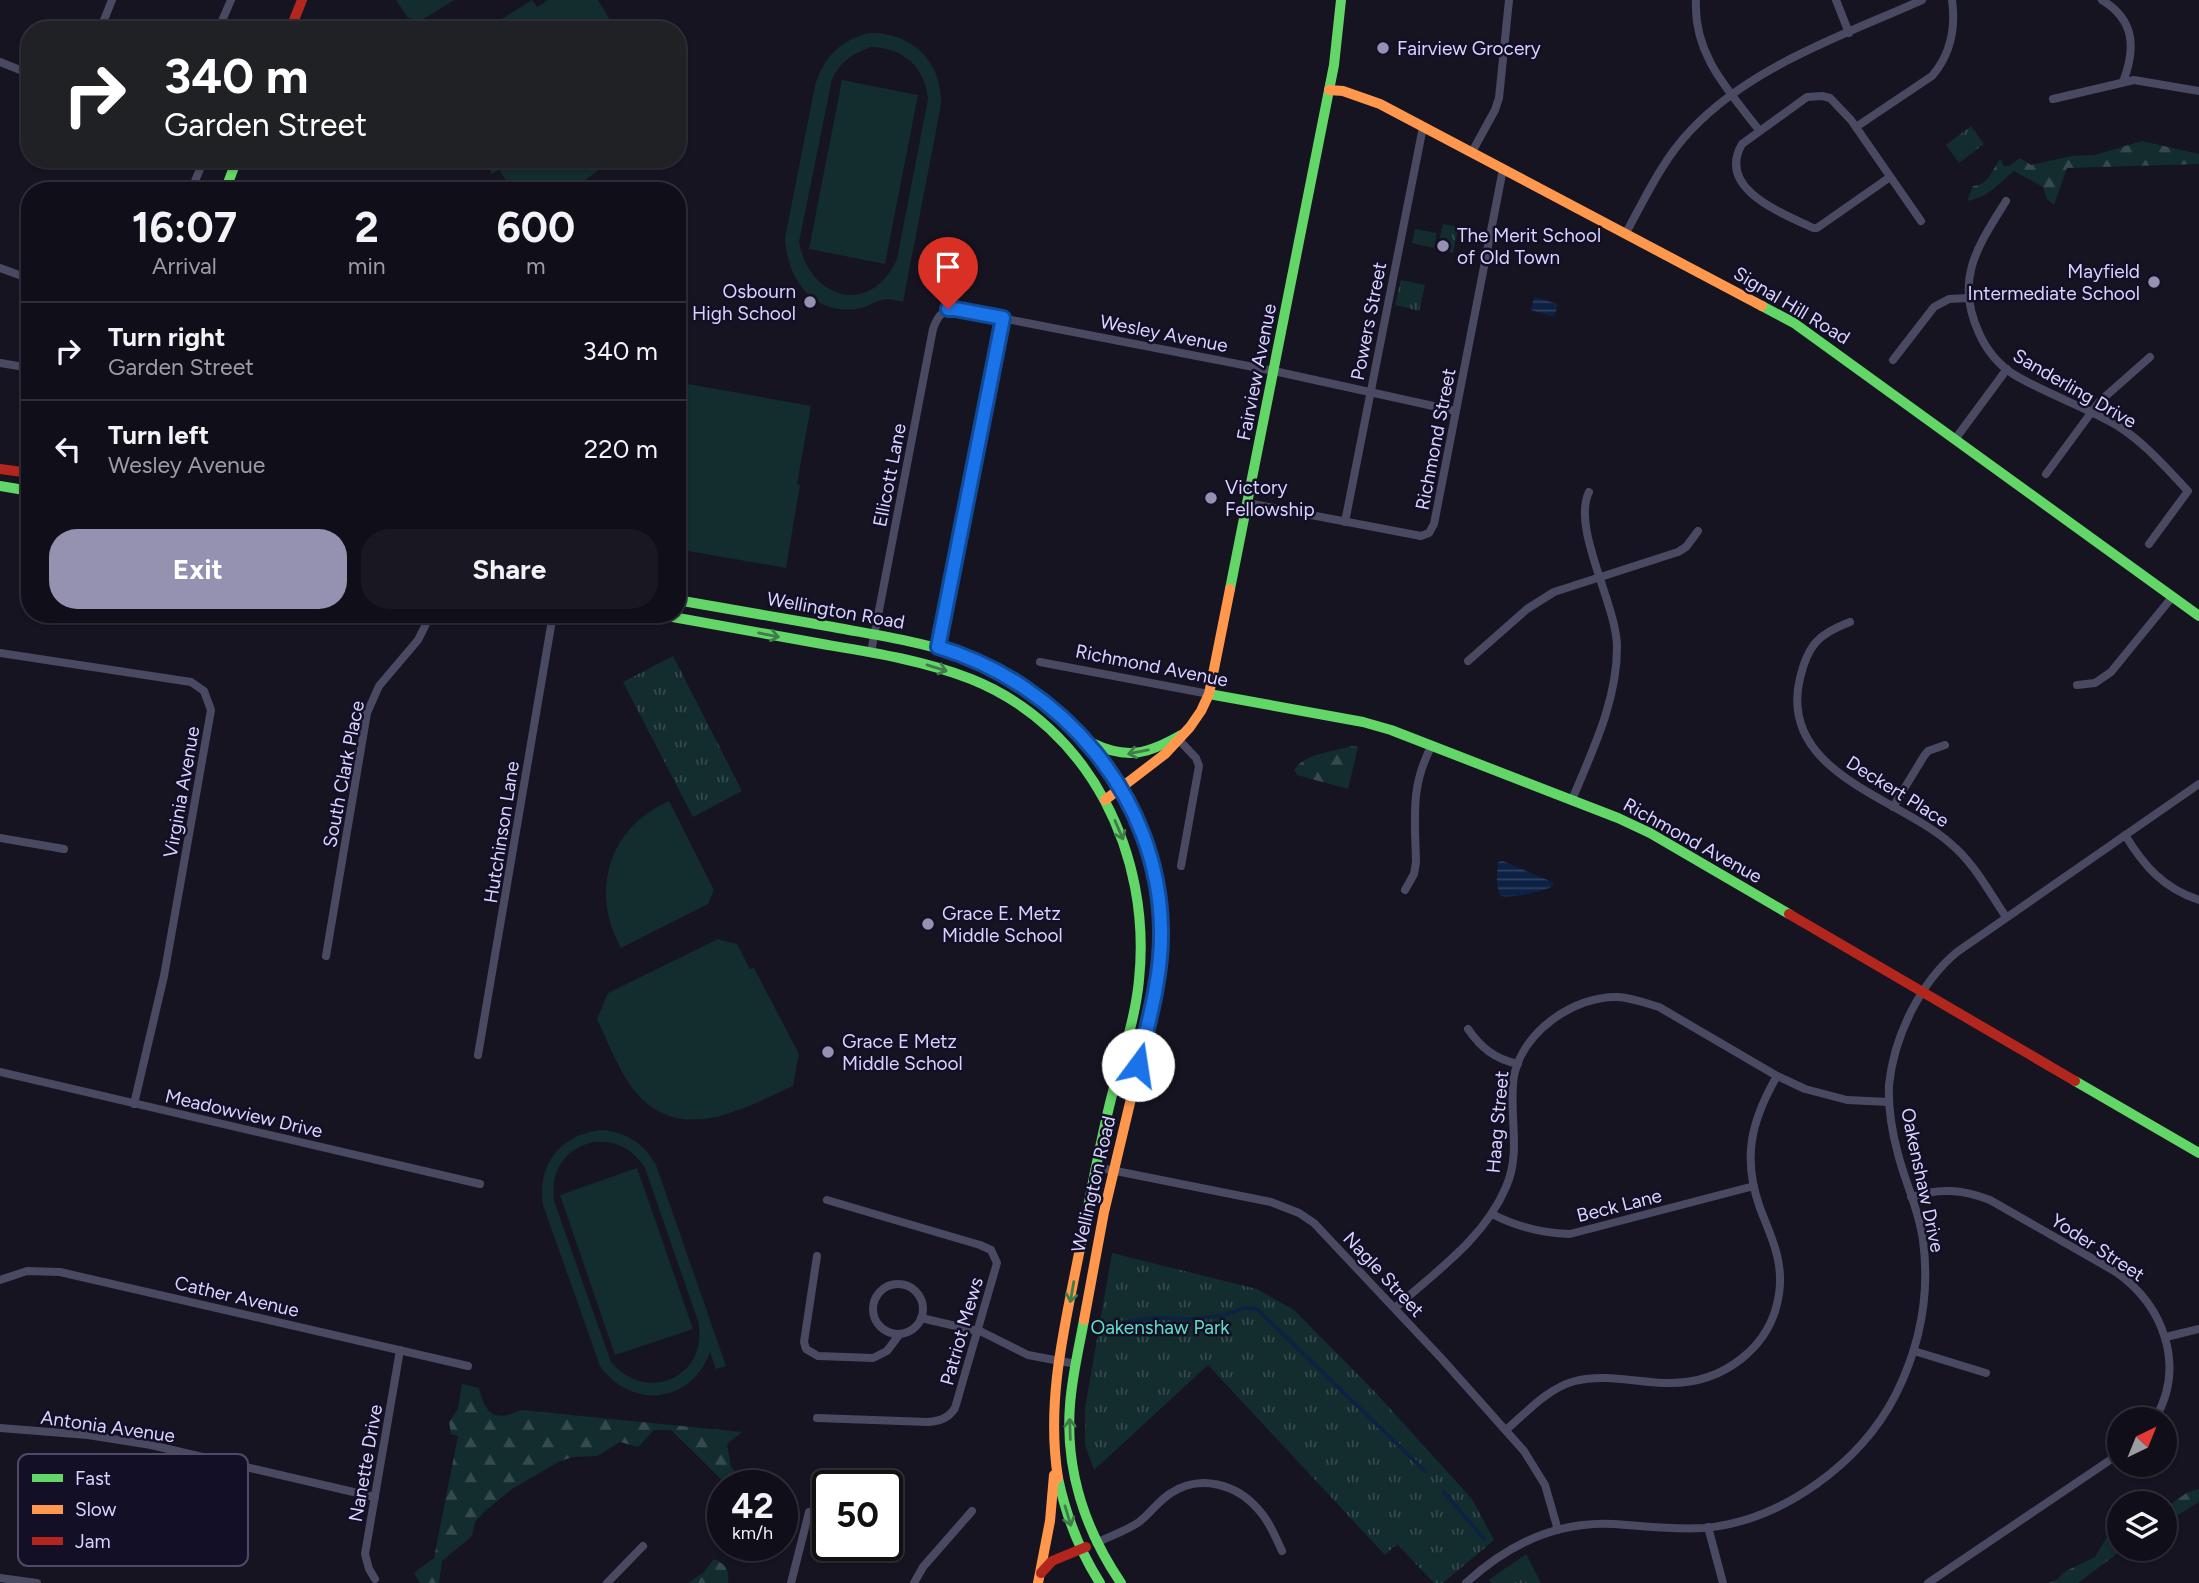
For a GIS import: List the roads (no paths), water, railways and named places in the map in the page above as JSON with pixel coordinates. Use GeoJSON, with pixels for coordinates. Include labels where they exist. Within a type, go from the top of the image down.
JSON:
{"type":"FeatureCollection","features":[{"type":"Feature","properties":{"kind":"main road"},"geometry":{"type":"LineString","coordinates":[[294,21],[302,0]]}},
{"type":"Feature","properties":{"kind":"main road","name":"Fairview Avenue"},"geometry":{"type":"LineString","coordinates":[[1105,800],[1143,774],[1180,741],[1209,694],[1329,90],[1341,0]]}},
{"type":"Feature","properties":{"kind":"main road","name":"Signal Hill Road"},"geometry":{"type":"LineString","coordinates":[[1329,90],[1367,98],[1794,323],[2199,615]]}},
{"type":"Feature","properties":{"kind":"main road"},"geometry":{"type":"LineString","coordinates":[[0,468],[21,472]]}},
{"type":"Feature","properties":{"kind":"main road"},"geometry":{"type":"LineString","coordinates":[[0,486],[21,490]]}},
{"type":"Feature","properties":{"kind":"main road","name":"Wellington Road"},"geometry":{"type":"LineString","coordinates":[[686,602],[938,647],[982,663],[1030,690],[1085,738],[1121,788],[1139,822],[1155,873],[1161,928],[1157,986],[1092,1266],[1070,1409],[1074,1472],[1079,1495],[1096,1543],[1121,1583]]}},
{"type":"Feature","properties":{"kind":"main road","name":"Wellington Road"},"geometry":{"type":"LineString","coordinates":[[686,619],[871,652],[954,673],[996,691],[1014,701],[1048,728],[1070,751],[1105,800],[1127,849],[1135,878],[1142,935],[1139,980],[1096,1167],[1054,1408],[1055,1458],[1063,1496],[1080,1549],[1100,1583]]}},
{"type":"Feature","properties":{"kind":"main road","name":"Richmond Avenue"},"geometry":{"type":"LineString","coordinates":[[1209,694],[1363,722],[1572,800],[1650,833],[2199,1153]]}},
{"type":"Feature","properties":{"kind":"main road"},"geometry":{"type":"LineString","coordinates":[[1085,738],[1115,753],[1133,755],[1155,748],[1189,730]]}},
{"type":"Feature","properties":{"kind":"main road"},"geometry":{"type":"LineString","coordinates":[[1038,1583],[1053,1501],[1055,1458]]}},
{"type":"Feature","properties":{"kind":"main road"},"geometry":{"type":"LineString","coordinates":[[1038,1583],[1042,1570],[1049,1563],[1096,1543]]}},
{"type":"Feature","properties":{"kind":"street"},"geometry":{"type":"LineString","coordinates":[[104,21],[112,0]]}},
{"type":"Feature","properties":{"kind":"street"},"geometry":{"type":"LineString","coordinates":[[222,21],[230,0]]}},
{"type":"Feature","properties":{"kind":"street"},"geometry":{"type":"LineString","coordinates":[[1472,152],[1499,98],[1508,0]]}},
{"type":"Feature","properties":{"kind":"street"},"geometry":{"type":"LineString","coordinates":[[1696,0],[1697,30],[1710,65],[1759,130]]}},
{"type":"Feature","properties":{"kind":"street"},"geometry":{"type":"LineString","coordinates":[[1836,0],[1849,33]]}},
{"type":"Feature","properties":{"kind":"street"},"geometry":{"type":"LineString","coordinates":[[1626,233],[1674,152],[1690,131],[1731,94],[1773,68],[1922,0]]}},
{"type":"Feature","properties":{"kind":"street"},"geometry":{"type":"LineString","coordinates":[[1856,127],[1932,76],[1941,66],[1953,33],[1952,0]]}},
{"type":"Feature","properties":{"kind":"street"},"geometry":{"type":"LineString","coordinates":[[2102,0],[2119,11],[2130,33],[2129,58],[2123,82]]}},
{"type":"Feature","properties":{"kind":"street"},"geometry":{"type":"LineString","coordinates":[[0,62],[21,70]]}},
{"type":"Feature","properties":{"kind":"street"},"geometry":{"type":"LineString","coordinates":[[2053,99],[2134,80],[2199,91]]}},
{"type":"Feature","properties":{"kind":"street"},"geometry":{"type":"LineString","coordinates":[[1890,177],[1817,228],[1813,228],[1758,201],[1737,173],[1737,155],[1742,144],[1759,130],[1807,97],[1822,96],[1836,102],[1856,127],[1921,221]]}},
{"type":"Feature","properties":{"kind":"street","name":"Powers Street"},"geometry":{"type":"LineString","coordinates":[[1345,522],[1423,127]]}},
{"type":"Feature","properties":{"kind":"street","name":"Richmond Street"},"geometry":{"type":"LineString","coordinates":[[1248,503],[1420,536],[1429,533],[1434,524],[1503,169]]}},
{"type":"Feature","properties":{"kind":"street","name":"Sanderling Drive"},"geometry":{"type":"LineString","coordinates":[[2006,201],[1976,253],[1967,285],[1970,312],[1982,340],[2007,369],[2120,428],[2148,449],[2188,491],[2149,544]]}},
{"type":"Feature","properties":{"kind":"street"},"geometry":{"type":"LineString","coordinates":[[0,268],[21,276]]}},
{"type":"Feature","properties":{"kind":"street"},"geometry":{"type":"LineString","coordinates":[[1893,360],[1934,307],[1948,299],[1968,298]]}},
{"type":"Feature","properties":{"kind":"street","name":"Wesley Avenue"},"geometry":{"type":"LineString","coordinates":[[948,309],[1274,371],[1456,411]]}},
{"type":"Feature","properties":{"kind":"street","name":"Ellicott Lane"},"geometry":{"type":"LineString","coordinates":[[871,652],[933,329],[937,318],[948,309]]}},
{"type":"Feature","properties":{"kind":"street"},"geometry":{"type":"LineString","coordinates":[[938,647],[1003,318]]}},
{"type":"Feature","properties":{"kind":"street"},"geometry":{"type":"LineString","coordinates":[[2046,474],[2106,394],[2150,357]]}},
{"type":"Feature","properties":{"kind":"street"},"geometry":{"type":"LineString","coordinates":[[0,363],[21,366]]}},
{"type":"Feature","properties":{"kind":"street"},"geometry":{"type":"LineString","coordinates":[[1956,438],[2007,369]]}},
{"type":"Feature","properties":{"kind":"street"},"geometry":{"type":"LineString","coordinates":[[1572,800],[1604,719],[1616,671],[1616,635],[1585,517],[1589,492]]}},
{"type":"Feature","properties":{"kind":"street"},"geometry":{"type":"LineString","coordinates":[[1468,661],[1539,600],[1569,586],[1678,552],[1686,547],[1698,531]]}},
{"type":"Feature","properties":{"kind":"street"},"geometry":{"type":"LineString","coordinates":[[2077,685],[2095,683],[2111,672],[2173,596]]}},
{"type":"Feature","properties":{"kind":"street","name":"Deckert Place"},"geometry":{"type":"LineString","coordinates":[[1850,622],[1819,637],[1806,655],[1799,683],[1800,717],[1810,741],[1830,767],[1866,793],[1950,842],[1974,870],[2006,917]]}},
{"type":"Feature","properties":{"kind":"street","name":"South Clark Place"},"geometry":{"type":"LineString","coordinates":[[326,956],[367,713],[379,686],[418,640],[426,623]]}},
{"type":"Feature","properties":{"kind":"street","name":"Hutchinson Lane"},"geometry":{"type":"LineString","coordinates":[[478,1055],[551,623]]}},
{"type":"Feature","properties":{"kind":"street","name":"Virginia Avenue"},"geometry":{"type":"LineString","coordinates":[[0,653],[191,682],[198,685],[209,698],[211,710],[205,752],[164,976],[134,1104]]}},
{"type":"Feature","properties":{"kind":"street","name":"Richmond Avenue"},"geometry":{"type":"LineString","coordinates":[[1040,662],[1209,694]]}},
{"type":"Feature","properties":{"kind":"street"},"geometry":{"type":"LineString","coordinates":[[1180,741],[1196,758],[1199,766],[1181,866]]}},
{"type":"Feature","properties":{"kind":"street"},"geometry":{"type":"LineString","coordinates":[[1893,807],[1928,751],[1945,745]]}},
{"type":"Feature","properties":{"kind":"street"},"geometry":{"type":"LineString","coordinates":[[1405,890],[1414,874],[1416,862],[1415,793],[1421,768],[1432,746]]}},
{"type":"Feature","properties":{"kind":"street","name":"Oakenshaw Drive"},"geometry":{"type":"LineString","coordinates":[[1466,1583],[1509,1549],[1558,1530],[1597,1524],[1666,1528],[1708,1527],[1745,1518],[1775,1507],[1816,1485],[1841,1465],[1866,1439],[1888,1408],[1914,1351],[1920,1322],[1926,1271],[1921,1228],[1897,1153],[1889,1102],[1892,1069],[1899,1041],[1923,991],[1951,957],[2199,784]]}},
{"type":"Feature","properties":{"kind":"street"},"geometry":{"type":"LineString","coordinates":[[2125,835],[2140,860],[2153,874],[2172,889],[2199,900]]}},
{"type":"Feature","properties":{"kind":"street"},"geometry":{"type":"LineString","coordinates":[[0,838],[64,849]]}},
{"type":"Feature","properties":{"kind":"street","name":"Haag Street"},"geometry":{"type":"LineString","coordinates":[[1395,1308],[1471,1240],[1493,1214],[1511,1173],[1515,1129],[1513,1084],[1518,1064],[1537,1035],[1561,1014],[1587,1002],[1618,997],[1659,1007],[1805,1090],[1847,1100],[1889,1102]]}},
{"type":"Feature","properties":{"kind":"street"},"geometry":{"type":"LineString","coordinates":[[1468,1029],[1492,1055],[1518,1064]]}},
{"type":"Feature","properties":{"kind":"street","name":"Meadowview Drive"},"geometry":{"type":"LineString","coordinates":[[0,1072],[480,1184]]}},
{"type":"Feature","properties":{"kind":"street"},"geometry":{"type":"LineString","coordinates":[[1506,1430],[1550,1393],[1570,1383],[1602,1378],[1664,1383],[1697,1381],[1730,1367],[1751,1352],[1765,1333],[1775,1312],[1781,1274],[1776,1247],[1754,1186],[1749,1156],[1762,1103],[1777,1076]]}},
{"type":"Feature","properties":{"kind":"street","name":"Nagle Street"},"geometry":{"type":"LineString","coordinates":[[1096,1167],[1271,1202],[1299,1213],[1320,1229],[1395,1308],[1530,1459],[1545,1485],[1558,1530]]}},
{"type":"Feature","properties":{"kind":"street","name":"Beck Lane"},"geometry":{"type":"LineString","coordinates":[[1493,1214],[1522,1227],[1570,1234],[1754,1186]]}},
{"type":"Feature","properties":{"kind":"street","name":"Yoder Street"},"geometry":{"type":"LineString","coordinates":[[1911,1197],[1950,1190],[1979,1196],[2005,1208],[2125,1279],[2147,1300],[2160,1320],[2166,1337],[2168,1383],[2161,1407]]}},
{"type":"Feature","properties":{"kind":"street","name":"Patriot Mews"},"geometry":{"type":"LineString","coordinates":[[817,1418],[928,1422],[942,1420],[955,1408],[997,1262],[991,1250],[827,1200]]}},
{"type":"Feature","properties":{"kind":"street"},"geometry":{"type":"LineString","coordinates":[[817,1256],[804,1342],[806,1349],[818,1356],[873,1358],[887,1351],[899,1335],[911,1331],[921,1318],[922,1302],[915,1291],[903,1285],[884,1288],[873,1304],[874,1317],[881,1328],[899,1335]]}},
{"type":"Feature","properties":{"kind":"street","name":"Cather Avenue"},"geometry":{"type":"LineString","coordinates":[[0,1280],[27,1271],[60,1272],[468,1366]]}},
{"type":"Feature","properties":{"kind":"street"},"geometry":{"type":"LineString","coordinates":[[921,1318],[977,1331],[1028,1355],[1076,1364]]}},
{"type":"Feature","properties":{"kind":"street"},"geometry":{"type":"LineString","coordinates":[[2166,1337],[2199,1329]]}},
{"type":"Feature","properties":{"kind":"street","name":"Nanette Drive"},"geometry":{"type":"LineString","coordinates":[[375,1578],[365,1554],[400,1350]]}},
{"type":"Feature","properties":{"kind":"street"},"geometry":{"type":"LineString","coordinates":[[1914,1351],[1986,1373]]}},
{"type":"Feature","properties":{"kind":"street","name":"Antonia Avenue"},"geometry":{"type":"LineString","coordinates":[[0,1428],[88,1435],[191,1454]]}},
{"type":"Feature","properties":{"kind":"street"},"geometry":{"type":"LineString","coordinates":[[1928,1583],[2107,1462]]}},
{"type":"Feature","properties":{"kind":"street","name":"Antonia Avenue"},"geometry":{"type":"LineString","coordinates":[[248,1467],[375,1497]]}},
{"type":"Feature","properties":{"kind":"street"},"geometry":{"type":"LineString","coordinates":[[1096,1543],[1137,1523],[1176,1490],[1207,1482],[1235,1491],[1253,1504],[1269,1525],[1282,1551]]}},
{"type":"Feature","properties":{"kind":"street"},"geometry":{"type":"LineString","coordinates":[[914,1583],[923,1567],[972,1511]]}},
{"type":"Feature","properties":{"kind":"street"},"geometry":{"type":"LineString","coordinates":[[791,1583],[809,1512]]}},
{"type":"Feature","properties":{"kind":"street"},"geometry":{"type":"LineString","coordinates":[[1708,1527],[1723,1583]]}},
{"type":"Feature","properties":{"kind":"street"},"geometry":{"type":"LineString","coordinates":[[607,1583],[643,1546]]}},
{"type":"Feature","properties":{"kind":"street"},"geometry":{"type":"LineString","coordinates":[[0,1578],[37,1583]]}},
{"type":"Feature","properties":{"kind":"water"},"geometry":{"type":"Polygon","coordinates":[[[1534,297],[1558,304],[1554,317],[1531,310],[1534,297]]]}},
{"type":"Feature","properties":{"kind":"water"},"geometry":{"type":"Polygon","coordinates":[[[1503,861],[1554,885],[1528,894],[1501,896],[1497,875],[1498,862],[1503,861]]]}},
{"type":"Feature","properties":{"kind":"waterway"},"geometry":{"type":"LineString","coordinates":[[1118,1323],[1152,1318],[1196,1319],[1245,1308],[1257,1309],[1426,1472]]}},
{"type":"Feature","properties":{"kind":"waterway"},"geometry":{"type":"LineString","coordinates":[[1444,1492],[1484,1539]]}},
{"type":"Feature","properties":{"kind":"place","name":"Fairview Grocery"},"geometry":{"type":"Point","coordinates":[1383,48]}},
{"type":"Feature","properties":{"kind":"place","name":"The Merit School of Old Town"},"geometry":{"type":"Point","coordinates":[1443,246]}},
{"type":"Feature","properties":{"kind":"place","name":"Mayfield Intermediate School"},"geometry":{"type":"Point","coordinates":[2154,282]}},
{"type":"Feature","properties":{"kind":"place","name":"Osbourn High School"},"geometry":{"type":"Point","coordinates":[810,302]}},
{"type":"Feature","properties":{"kind":"place","name":"Victory Fellowship"},"geometry":{"type":"Point","coordinates":[1211,498]}},
{"type":"Feature","properties":{"kind":"place","name":"Grace E. Metz Middle School"},"geometry":{"type":"Point","coordinates":[928,924]}},
{"type":"Feature","properties":{"kind":"place","name":"Grace E Metz Middle School"},"geometry":{"type":"Point","coordinates":[828,1052]}},
{"type":"Feature","properties":{"kind":"park label","name":"Oakenshaw Park"},"geometry":{"type":"Point","coordinates":[1160,1327]}}]}
